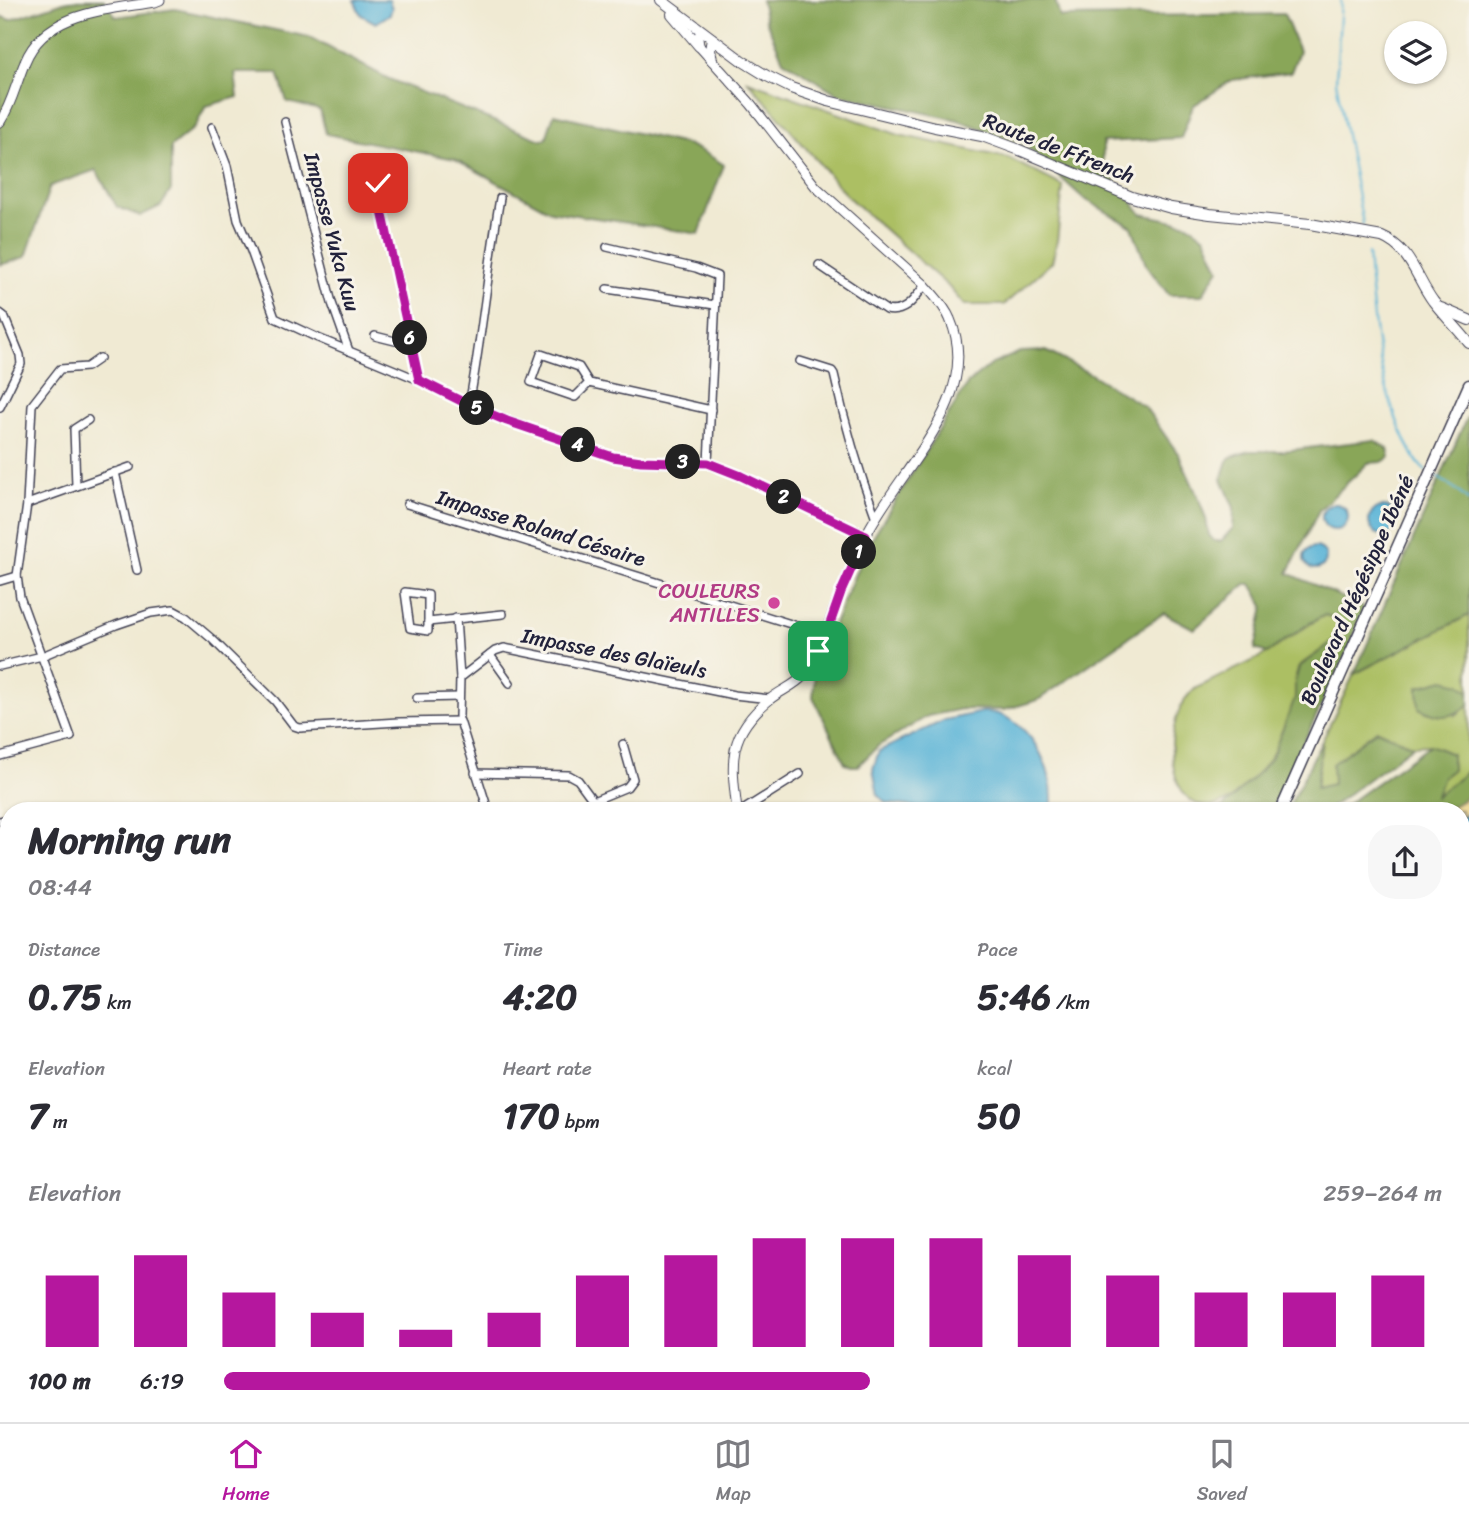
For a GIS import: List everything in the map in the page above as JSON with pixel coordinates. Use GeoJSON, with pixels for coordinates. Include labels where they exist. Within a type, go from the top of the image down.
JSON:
{"type":"FeatureCollection","features":[{"type":"Feature","properties":{"kind":"main road","name":"Route de Ffrench"},"geometry":{"type":"LineString","coordinates":[[661,0],[758,71],[791,88],[828,101],[982,136],[1132,197],[1171,208],[1210,215],[1310,224],[1382,237],[1397,246],[1412,264],[1431,298],[1469,343]]}},
{"type":"Feature","properties":{"kind":"main road"},"geometry":{"type":"LineString","coordinates":[[661,0],[699,46]]}},
{"type":"Feature","properties":{"kind":"main road"},"geometry":{"type":"LineString","coordinates":[[712,39],[712,60]]}},
{"type":"Feature","properties":{"kind":"main road"},"geometry":{"type":"LineString","coordinates":[[1438,306],[1469,320]]}},
{"type":"Feature","properties":{"kind":"main road","name":"Boulevard Hégésippe Ibéné"},"geometry":{"type":"LineString","coordinates":[[1285,802],[1469,385]]}},
{"type":"Feature","properties":{"kind":"street"},"geometry":{"type":"LineString","coordinates":[[0,122],[12,101],[30,52],[46,34],[73,18],[160,0]]}},
{"type":"Feature","properties":{"kind":"street"},"geometry":{"type":"LineString","coordinates":[[701,31],[699,46],[751,104],[816,187],[925,285],[950,318],[957,340],[957,368],[943,414],[866,536],[841,592],[826,635],[802,677],[770,699],[748,721],[737,738],[729,770],[735,802]]}},
{"type":"Feature","properties":{"kind":"street","name":"Impasse Yuka Kuu"},"geometry":{"type":"LineString","coordinates":[[285,121],[335,313],[349,351]]}},
{"type":"Feature","properties":{"kind":"street"},"geometry":{"type":"LineString","coordinates":[[212,127],[227,166],[238,220],[275,318],[507,421],[613,457],[641,461],[708,463],[866,536]]}},
{"type":"Feature","properties":{"kind":"street"},"geometry":{"type":"LineString","coordinates":[[404,181],[378,183],[377,188],[419,380]]}},
{"type":"Feature","properties":{"kind":"street"},"geometry":{"type":"LineString","coordinates":[[469,405],[500,198]]}},
{"type":"Feature","properties":{"kind":"street"},"geometry":{"type":"LineString","coordinates":[[607,247],[696,268],[717,276],[708,463]]}},
{"type":"Feature","properties":{"kind":"street"},"geometry":{"type":"LineString","coordinates":[[819,265],[886,310],[895,312],[906,308],[925,285]]}},
{"type":"Feature","properties":{"kind":"street"},"geometry":{"type":"LineString","coordinates":[[607,289],[715,305]]}},
{"type":"Feature","properties":{"kind":"street"},"geometry":{"type":"LineString","coordinates":[[0,313],[4,316],[21,364],[0,407]]}},
{"type":"Feature","properties":{"kind":"street"},"geometry":{"type":"LineString","coordinates":[[374,335],[396,341],[410,340]]}},
{"type":"Feature","properties":{"kind":"street"},"geometry":{"type":"LineString","coordinates":[[589,383],[575,397],[531,382],[541,354],[579,367],[589,383],[711,410]]}},
{"type":"Feature","properties":{"kind":"street"},"geometry":{"type":"LineString","coordinates":[[0,756],[71,737],[20,597],[17,576],[27,504],[32,405],[60,369],[87,366],[100,358]]}},
{"type":"Feature","properties":{"kind":"street"},"geometry":{"type":"LineString","coordinates":[[800,361],[834,374],[858,470],[876,518]]}},
{"type":"Feature","properties":{"kind":"street"},"geometry":{"type":"LineString","coordinates":[[76,486],[74,429],[88,420]]}},
{"type":"Feature","properties":{"kind":"street"},"geometry":{"type":"LineString","coordinates":[[27,504],[130,467]]}},
{"type":"Feature","properties":{"kind":"street"},"geometry":{"type":"LineString","coordinates":[[115,472],[137,570]]}},
{"type":"Feature","properties":{"kind":"street","name":"Impasse Roland Césaire"},"geometry":{"type":"LineString","coordinates":[[407,504],[826,635]]}},
{"type":"Feature","properties":{"kind":"street"},"geometry":{"type":"LineString","coordinates":[[0,581],[17,576]]}},
{"type":"Feature","properties":{"kind":"street"},"geometry":{"type":"LineString","coordinates":[[405,592],[428,596],[428,622],[428,631],[410,628],[405,592]]}},
{"type":"Feature","properties":{"kind":"street"},"geometry":{"type":"LineString","coordinates":[[0,666],[42,656],[150,613],[173,610],[186,617],[212,639],[275,701],[295,726],[300,728],[460,721],[485,802]]}},
{"type":"Feature","properties":{"kind":"street"},"geometry":{"type":"LineString","coordinates":[[428,622],[503,614]]}},
{"type":"Feature","properties":{"kind":"street"},"geometry":{"type":"LineString","coordinates":[[456,618],[460,678],[459,716]]}},
{"type":"Feature","properties":{"kind":"street","name":"Impasse des Glaïeuls"},"geometry":{"type":"LineString","coordinates":[[460,678],[495,651],[504,648],[734,695],[770,699]]}},
{"type":"Feature","properties":{"kind":"street"},"geometry":{"type":"LineString","coordinates":[[490,655],[510,683]]}},
{"type":"Feature","properties":{"kind":"street"},"geometry":{"type":"LineString","coordinates":[[417,698],[459,697]]}},
{"type":"Feature","properties":{"kind":"street"},"geometry":{"type":"LineString","coordinates":[[475,774],[569,775],[578,780],[593,801],[627,787],[633,779],[623,744]]}},
{"type":"Feature","properties":{"kind":"street"},"geometry":{"type":"LineString","coordinates":[[756,802],[800,774]]}},
{"type":"Feature","properties":{"kind":"green space"},"geometry":{"type":"Polygon","coordinates":[[[104,0],[116,17],[175,9],[309,37],[389,79],[541,140],[546,139],[554,114],[689,145],[724,165],[699,234],[550,211],[455,159],[326,134],[320,110],[287,102],[278,73],[235,73],[238,97],[206,106],[195,127],[171,147],[171,190],[161,206],[140,216],[117,207],[96,170],[50,186],[26,257],[0,265],[0,16],[10,20],[64,2],[104,0]]]}},
{"type":"Feature","properties":{"kind":"green space"},"geometry":{"type":"Polygon","coordinates":[[[761,0],[1055,0],[1060,17],[1284,14],[1299,51],[1291,72],[1232,80],[1193,106],[1181,138],[1103,142],[1103,165],[1142,214],[1188,224],[1205,237],[1219,269],[1202,295],[1169,295],[1146,265],[1132,227],[1083,198],[1024,144],[958,120],[838,94],[783,60],[766,21],[761,0]]]}},
{"type":"Feature","properties":{"kind":"green space"},"geometry":{"type":"Polygon","coordinates":[[[748,81],[899,135],[1008,158],[1063,186],[1052,262],[1004,305],[964,305],[948,286],[849,198],[748,81]]]}},
{"type":"Feature","properties":{"kind":"green space"},"geometry":{"type":"Polygon","coordinates":[[[1046,351],[1145,407],[1179,455],[1199,499],[1209,535],[1214,541],[1221,541],[1233,528],[1234,508],[1222,479],[1229,458],[1249,451],[1283,451],[1374,440],[1388,449],[1390,457],[1382,462],[1368,463],[1319,510],[1288,573],[1364,607],[1349,648],[1275,802],[1228,802],[1272,756],[1295,698],[1299,667],[1333,641],[1341,626],[1338,619],[1325,615],[1267,653],[1255,649],[1264,606],[1251,584],[1246,584],[1194,629],[1164,613],[1038,700],[1004,710],[962,709],[928,716],[878,746],[858,766],[845,763],[813,697],[815,669],[866,548],[968,383],[990,365],[1020,352],[1046,351]]]}},
{"type":"Feature","properties":{"kind":"green space"},"geometry":{"type":"Polygon","coordinates":[[[1467,417],[1469,615],[1354,674],[1467,417]]]}},
{"type":"Feature","properties":{"kind":"green space"},"geometry":{"type":"Polygon","coordinates":[[[1325,615],[1338,619],[1341,626],[1331,644],[1298,669],[1293,706],[1276,748],[1263,768],[1248,786],[1231,799],[1222,802],[1194,802],[1182,790],[1175,772],[1172,751],[1180,708],[1191,692],[1260,657],[1325,615]]]}},
{"type":"Feature","properties":{"kind":"green space"},"geometry":{"type":"Polygon","coordinates":[[[1469,615],[1469,692],[1460,684],[1456,715],[1469,705],[1468,771],[1435,797],[1443,777],[1430,745],[1413,746],[1377,730],[1333,784],[1316,788],[1322,741],[1354,674],[1469,615]]]}},
{"type":"Feature","properties":{"kind":"green space"},"geometry":{"type":"Polygon","coordinates":[[[1444,680],[1460,684],[1469,692],[1469,705],[1445,716],[1419,708],[1418,687],[1444,680]]]}},
{"type":"Feature","properties":{"kind":"green space"},"geometry":{"type":"Polygon","coordinates":[[[1377,730],[1413,746],[1338,802],[1291,802],[1322,741],[1316,788],[1333,784],[1332,764],[1377,730]]]}},
{"type":"Feature","properties":{"kind":"green space"},"geometry":{"type":"Polygon","coordinates":[[[1430,745],[1452,754],[1452,770],[1443,777],[1436,796],[1469,770],[1469,794],[1460,802],[1350,802],[1430,745]]]}},
{"type":"Feature","properties":{"kind":"sand"},"geometry":{"type":"Polygon","coordinates":[[[1469,794],[1469,802],[1460,802],[1469,794]]]}},
{"type":"Feature","properties":{"kind":"water"},"geometry":{"type":"Polygon","coordinates":[[[354,0],[389,0],[392,8],[390,14],[376,23],[361,15],[354,0]]]}},
{"type":"Feature","properties":{"kind":"water"},"geometry":{"type":"Polygon","coordinates":[[[1335,504],[1344,508],[1348,517],[1344,526],[1335,530],[1326,526],[1322,517],[1326,508],[1335,504]]]}},
{"type":"Feature","properties":{"kind":"water"},"geometry":{"type":"Polygon","coordinates":[[[1383,507],[1393,511],[1397,521],[1393,531],[1383,535],[1373,531],[1369,521],[1373,511],[1383,507]]]}},
{"type":"Feature","properties":{"kind":"water"},"geometry":{"type":"Polygon","coordinates":[[[1315,547],[1325,554],[1326,558],[1319,568],[1315,569],[1305,562],[1304,558],[1311,548],[1315,547]]]}},
{"type":"Feature","properties":{"kind":"water"},"geometry":{"type":"Polygon","coordinates":[[[982,712],[998,714],[1013,721],[1036,746],[1044,761],[1050,778],[1052,802],[886,802],[878,795],[873,769],[879,751],[945,720],[982,712]]]}},
{"type":"Feature","properties":{"kind":"waterway"},"geometry":{"type":"LineString","coordinates":[[1341,0],[1336,81],[1363,224]]}},
{"type":"Feature","properties":{"kind":"waterway"},"geometry":{"type":"LineString","coordinates":[[1368,253],[1375,328],[1384,378],[1399,426],[1415,458],[1426,471]]}},
{"type":"Feature","properties":{"kind":"waterway"},"geometry":{"type":"LineString","coordinates":[[1434,475],[1469,501]]}},
{"type":"Feature","properties":{"kind":"place","name":"COULEURS ANTILLES"},"geometry":{"type":"Point","coordinates":[774,603]}},
{"type":"Feature","properties":{"kind":"route"},"geometry":{"type":"LineString","coordinates":[[378,183],[419,380],[507,421],[613,457],[641,461],[708,463],[866,536],[818,651]]}}]}
